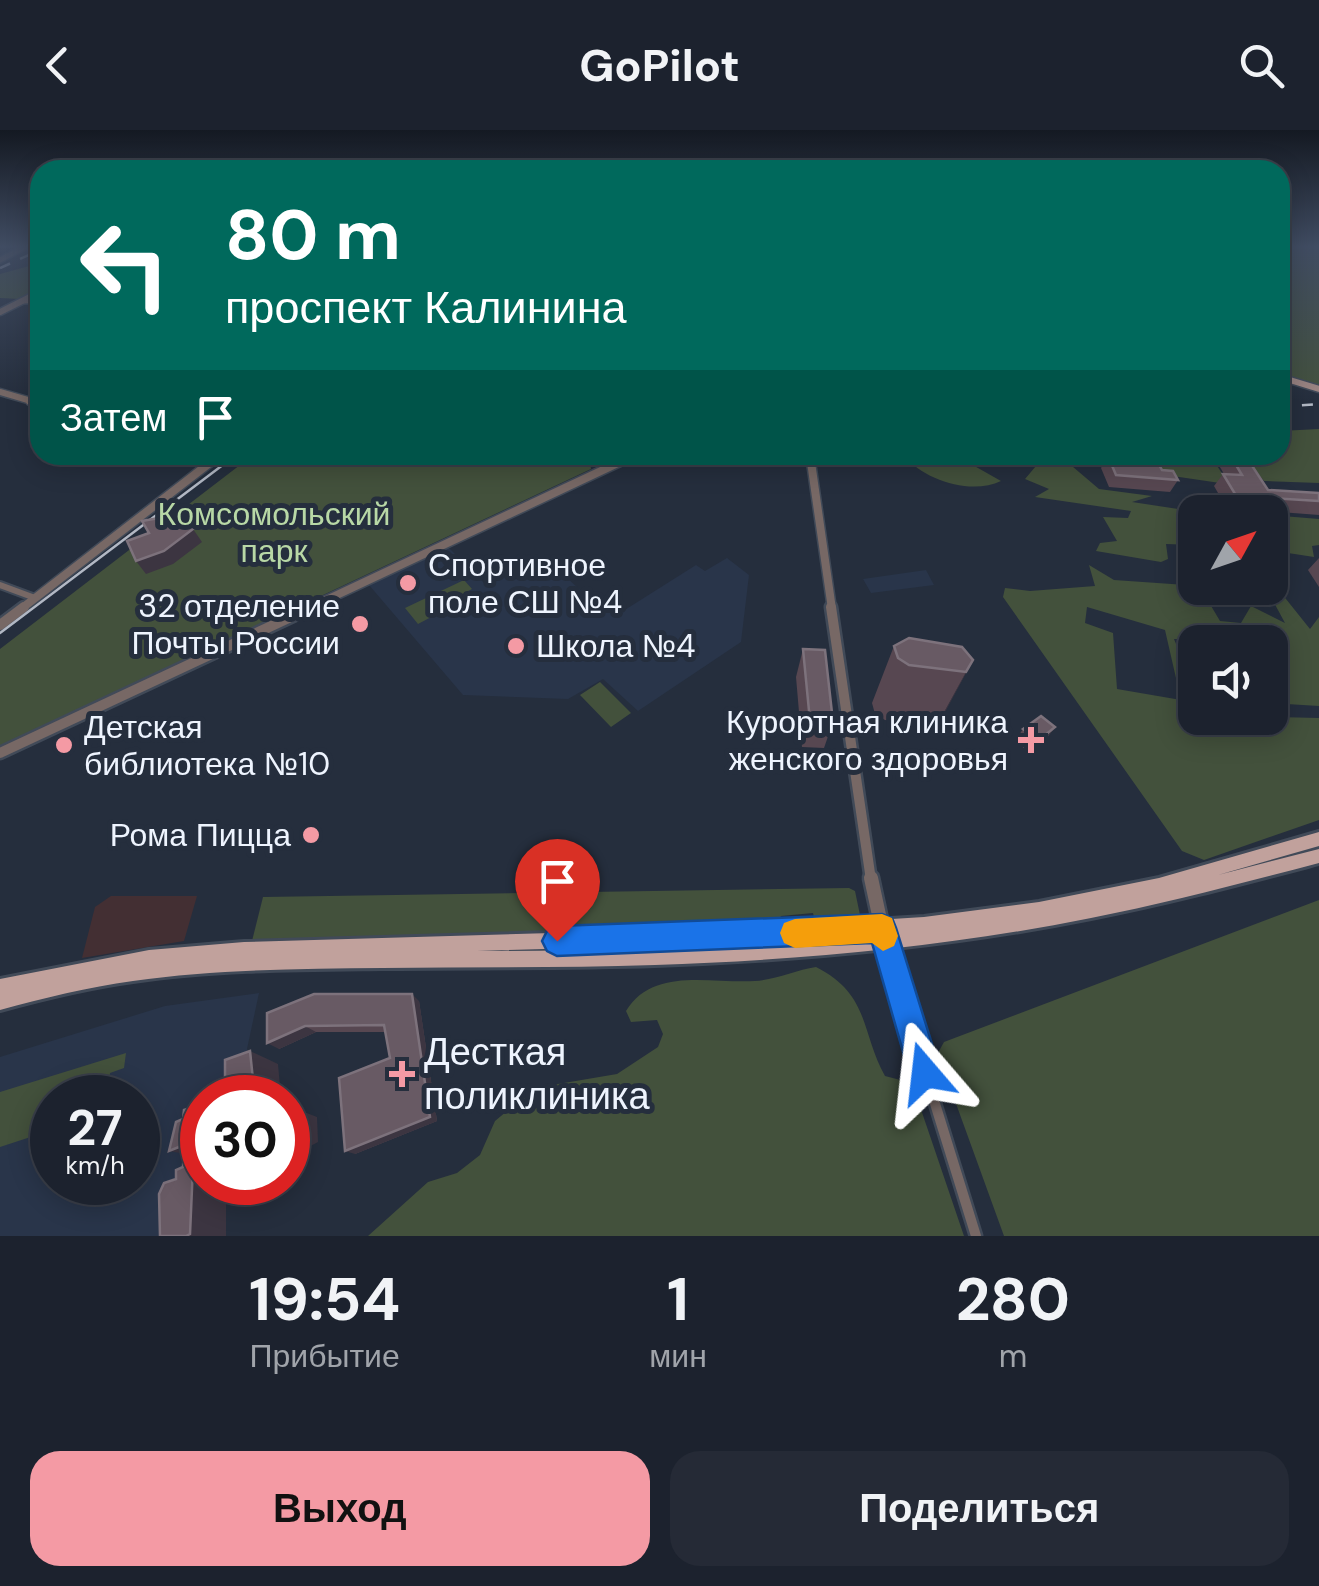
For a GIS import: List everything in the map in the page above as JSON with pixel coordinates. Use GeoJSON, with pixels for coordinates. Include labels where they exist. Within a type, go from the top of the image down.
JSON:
{"type":"FeatureCollection","features":[{"type":"Feature","properties":{"kind":"main road"},"geometry":{"type":"LineString","coordinates":[[1290,379],[1319,389]]}},
{"type":"Feature","properties":{"kind":"main road"},"geometry":{"type":"LineString","coordinates":[[883,935],[1039,910],[1158,884],[1319,839]]}},
{"type":"Feature","properties":{"kind":"main road"},"geometry":{"type":"LineString","coordinates":[[0,1002],[142,970],[235,961],[700,946],[998,930],[1171,896],[1319,856]]}},
{"type":"Feature","properties":{"kind":"main road"},"geometry":{"type":"LineString","coordinates":[[0,987],[195,953],[700,946]]}},
{"type":"Feature","properties":{"kind":"street"},"geometry":{"type":"LineString","coordinates":[[0,312],[29,298]]}},
{"type":"Feature","properties":{"kind":"street"},"geometry":{"type":"LineString","coordinates":[[23,301],[30,301]]}},
{"type":"Feature","properties":{"kind":"street"},"geometry":{"type":"LineString","coordinates":[[0,392],[30,401]]}},
{"type":"Feature","properties":{"kind":"street"},"geometry":{"type":"LineString","coordinates":[[0,625],[207,465]]}},
{"type":"Feature","properties":{"kind":"street"},"geometry":{"type":"LineString","coordinates":[[0,752],[614,465]]}},
{"type":"Feature","properties":{"kind":"street"},"geometry":{"type":"LineString","coordinates":[[811,465],[868,864],[883,935],[976,1236]]}},
{"type":"Feature","properties":{"kind":"street"},"geometry":{"type":"LineString","coordinates":[[0,584],[35,598]]}},
{"type":"Feature","properties":{"kind":"shaded area","name":"Школа №4"},"geometry":{"type":"Polygon","coordinates":[[[448,547],[486,585],[544,556],[598,607],[620,613],[696,565],[705,571],[727,558],[749,575],[741,642],[638,711],[603,679],[568,699],[463,695],[369,585],[448,547]]]}},
{"type":"Feature","properties":{"kind":"shaded area"},"geometry":{"type":"Polygon","coordinates":[[[926,570],[934,585],[871,593],[863,579],[926,570]]]}},
{"type":"Feature","properties":{"kind":"shaded area"},"geometry":{"type":"Polygon","coordinates":[[[111,896],[197,896],[184,941],[82,958],[95,907],[111,896]]]}},
{"type":"Feature","properties":{"kind":"shaded area"},"geometry":{"type":"Polygon","coordinates":[[[259,993],[247,1049],[250,1075],[180,1075],[180,1205],[194,1205],[190,1236],[0,1236],[0,1057],[165,1006],[259,993]]]}},
{"type":"Feature","properties":{"kind":"green space"},"geometry":{"type":"Polygon","coordinates":[[[1290,298],[1319,298],[1319,387],[1290,377],[1290,298]]]}},
{"type":"Feature","properties":{"kind":"green space"},"geometry":{"type":"Polygon","coordinates":[[[1319,429],[1319,483],[1264,481],[1251,465],[1290,465],[1290,430],[1319,429]]]}},
{"type":"Feature","properties":{"kind":"green space","name":"Комсомольский парк"},"geometry":{"type":"Polygon","coordinates":[[[240,465],[590,465],[591,469],[0,747],[0,649],[240,465]]]}},
{"type":"Feature","properties":{"kind":"green space"},"geometry":{"type":"Polygon","coordinates":[[[914,465],[973,465],[1001,481],[963,486],[914,465]]]}},
{"type":"Feature","properties":{"kind":"green space"},"geometry":{"type":"Polygon","coordinates":[[[1035,465],[1071,465],[1099,489],[1152,496],[1132,502],[1178,509],[1178,544],[1166,544],[1168,559],[1161,562],[1096,551],[1100,543],[1117,541],[1103,517],[1128,518],[1131,511],[1035,497],[1049,489],[1025,479],[1035,465]]]}},
{"type":"Feature","properties":{"kind":"green space"},"geometry":{"type":"Polygon","coordinates":[[[1152,465],[1217,465],[1225,478],[1220,483],[1159,474],[1152,465]]]}},
{"type":"Feature","properties":{"kind":"green space"},"geometry":{"type":"Polygon","coordinates":[[[1288,516],[1319,519],[1319,545],[1312,546],[1314,557],[1288,553],[1288,516]]]}},
{"type":"Feature","properties":{"kind":"green space"},"geometry":{"type":"Polygon","coordinates":[[[1089,565],[1114,580],[1178,584],[1178,605],[1211,605],[1220,621],[1241,623],[1251,606],[1285,623],[1275,605],[1288,605],[1288,602],[1310,629],[1319,617],[1319,706],[1288,704],[1288,625],[1178,625],[1178,639],[1174,639],[1178,649],[1178,687],[1165,630],[1087,607],[1085,623],[1113,633],[1117,689],[1178,699],[1178,735],[1288,735],[1288,717],[1319,718],[1319,820],[1204,860],[1182,851],[1003,597],[1005,588],[1030,591],[1095,586],[1089,565]]]}},
{"type":"Feature","properties":{"kind":"green space"},"geometry":{"type":"Polygon","coordinates":[[[464,580],[472,589],[453,599],[456,604],[418,624],[405,608],[464,580]]]}},
{"type":"Feature","properties":{"kind":"green space"},"geometry":{"type":"Polygon","coordinates":[[[600,682],[631,713],[611,727],[580,695],[600,682]]]}},
{"type":"Feature","properties":{"kind":"green space"},"geometry":{"type":"Polygon","coordinates":[[[849,888],[855,891],[860,915],[849,922],[815,921],[813,913],[781,916],[777,925],[753,930],[252,941],[263,897],[849,888]]]}},
{"type":"Feature","properties":{"kind":"green space"},"geometry":{"type":"Polygon","coordinates":[[[1319,900],[1319,1236],[1004,1236],[942,1065],[939,1051],[944,1042],[1319,900]]]}},
{"type":"Feature","properties":{"kind":"green space"},"geometry":{"type":"Polygon","coordinates":[[[816,967],[846,989],[855,1002],[885,1076],[912,1083],[964,1236],[368,1236],[428,1182],[457,1173],[480,1155],[495,1121],[520,1100],[552,1085],[617,1074],[658,1047],[663,1034],[657,1020],[631,1022],[626,1011],[652,988],[684,980],[763,980],[816,967]]]}},
{"type":"Feature","properties":{"kind":"green space"},"geometry":{"type":"Polygon","coordinates":[[[126,1053],[124,1068],[110,1075],[55,1075],[126,1053]]]}},
{"type":"Feature","properties":{"kind":"green space"},"geometry":{"type":"Polygon","coordinates":[[[30,1083],[30,1137],[0,1147],[0,1092],[30,1083]]]}},
{"type":"Feature","properties":{"kind":"building"},"geometry":{"type":"Polygon","coordinates":[[[1112,465],[1159,465],[1162,470],[1173,471],[1178,480],[1116,475],[1112,465]]]}},
{"type":"Feature","properties":{"kind":"building"},"geometry":{"type":"Polygon","coordinates":[[[1236,465],[1252,465],[1268,490],[1319,493],[1319,501],[1288,499],[1288,495],[1236,495],[1223,474],[1242,475],[1236,465]]]}},
{"type":"Feature","properties":{"kind":"building"},"geometry":{"type":"Polygon","coordinates":[[[176,515],[193,529],[164,551],[136,561],[127,541],[149,533],[142,521],[176,515]]]}},
{"type":"Feature","properties":{"kind":"building"},"geometry":{"type":"Polygon","coordinates":[[[909,638],[962,647],[973,660],[966,672],[909,665],[898,658],[894,646],[909,638]]]}},
{"type":"Feature","properties":{"kind":"building"},"geometry":{"type":"Polygon","coordinates":[[[803,649],[825,650],[833,722],[810,721],[803,649]]]}},
{"type":"Feature","properties":{"kind":"building"},"geometry":{"type":"Polygon","coordinates":[[[1041,716],[1055,727],[1038,741],[1023,729],[1041,716]]]}},
{"type":"Feature","properties":{"kind":"building","name":"Десткая поликлиника"},"geometry":{"type":"Polygon","coordinates":[[[314,994],[412,994],[430,1117],[345,1151],[339,1078],[390,1058],[384,1025],[305,1026],[267,1043],[267,1013],[314,994]]]}},
{"type":"Feature","properties":{"kind":"building"},"geometry":{"type":"Polygon","coordinates":[[[250,1051],[253,1075],[225,1075],[225,1060],[250,1051]]]}},
{"type":"Feature","properties":{"kind":"building"},"geometry":{"type":"Polygon","coordinates":[[[180,1120],[180,1147],[169,1151],[176,1122],[180,1120]]]}},
{"type":"Feature","properties":{"kind":"building"},"geometry":{"type":"Polygon","coordinates":[[[180,1168],[180,1205],[191,1205],[190,1234],[160,1236],[160,1192],[164,1183],[176,1179],[176,1170],[180,1168]]]}},
{"type":"Feature","properties":{"kind":"tram line"},"geometry":{"type":"LineString","coordinates":[[0,633],[223,465]]}},
{"type":"Feature","properties":{"kind":"railway"},"geometry":{"type":"LineString","coordinates":[[1290,406],[1319,404]]}},
{"type":"Feature","properties":{"kind":"slow traffic"},"geometry":{"type":"LineString","coordinates":[[795,933],[882,928],[883,936]]}},
{"type":"Feature","properties":{"kind":"place","name":"Спортивное поле СШ №4"},"geometry":{"type":"Point","coordinates":[408,583]}},
{"type":"Feature","properties":{"kind":"place","name":"32 отделение Почты России"},"geometry":{"type":"Point","coordinates":[360,624]}},
{"type":"Feature","properties":{"kind":"place","name":"Школа №4"},"geometry":{"type":"Point","coordinates":[516,646]}},
{"type":"Feature","properties":{"kind":"place","name":"Курортная клиника женского здоровья"},"geometry":{"type":"Point","coordinates":[1031,740]}},
{"type":"Feature","properties":{"kind":"place","name":"Детская библиотека №10"},"geometry":{"type":"Point","coordinates":[64,745]}},
{"type":"Feature","properties":{"kind":"place","name":"Рома Пицца"},"geometry":{"type":"Point","coordinates":[311,835]}},
{"type":"Feature","properties":{"kind":"place","name":"Десткая поликлиника"},"geometry":{"type":"Point","coordinates":[402,1074]}},
{"type":"Feature","properties":{"kind":"route"},"geometry":{"type":"LineString","coordinates":[[557,941],[760,936],[882,928],[925,1073]]}}]}
